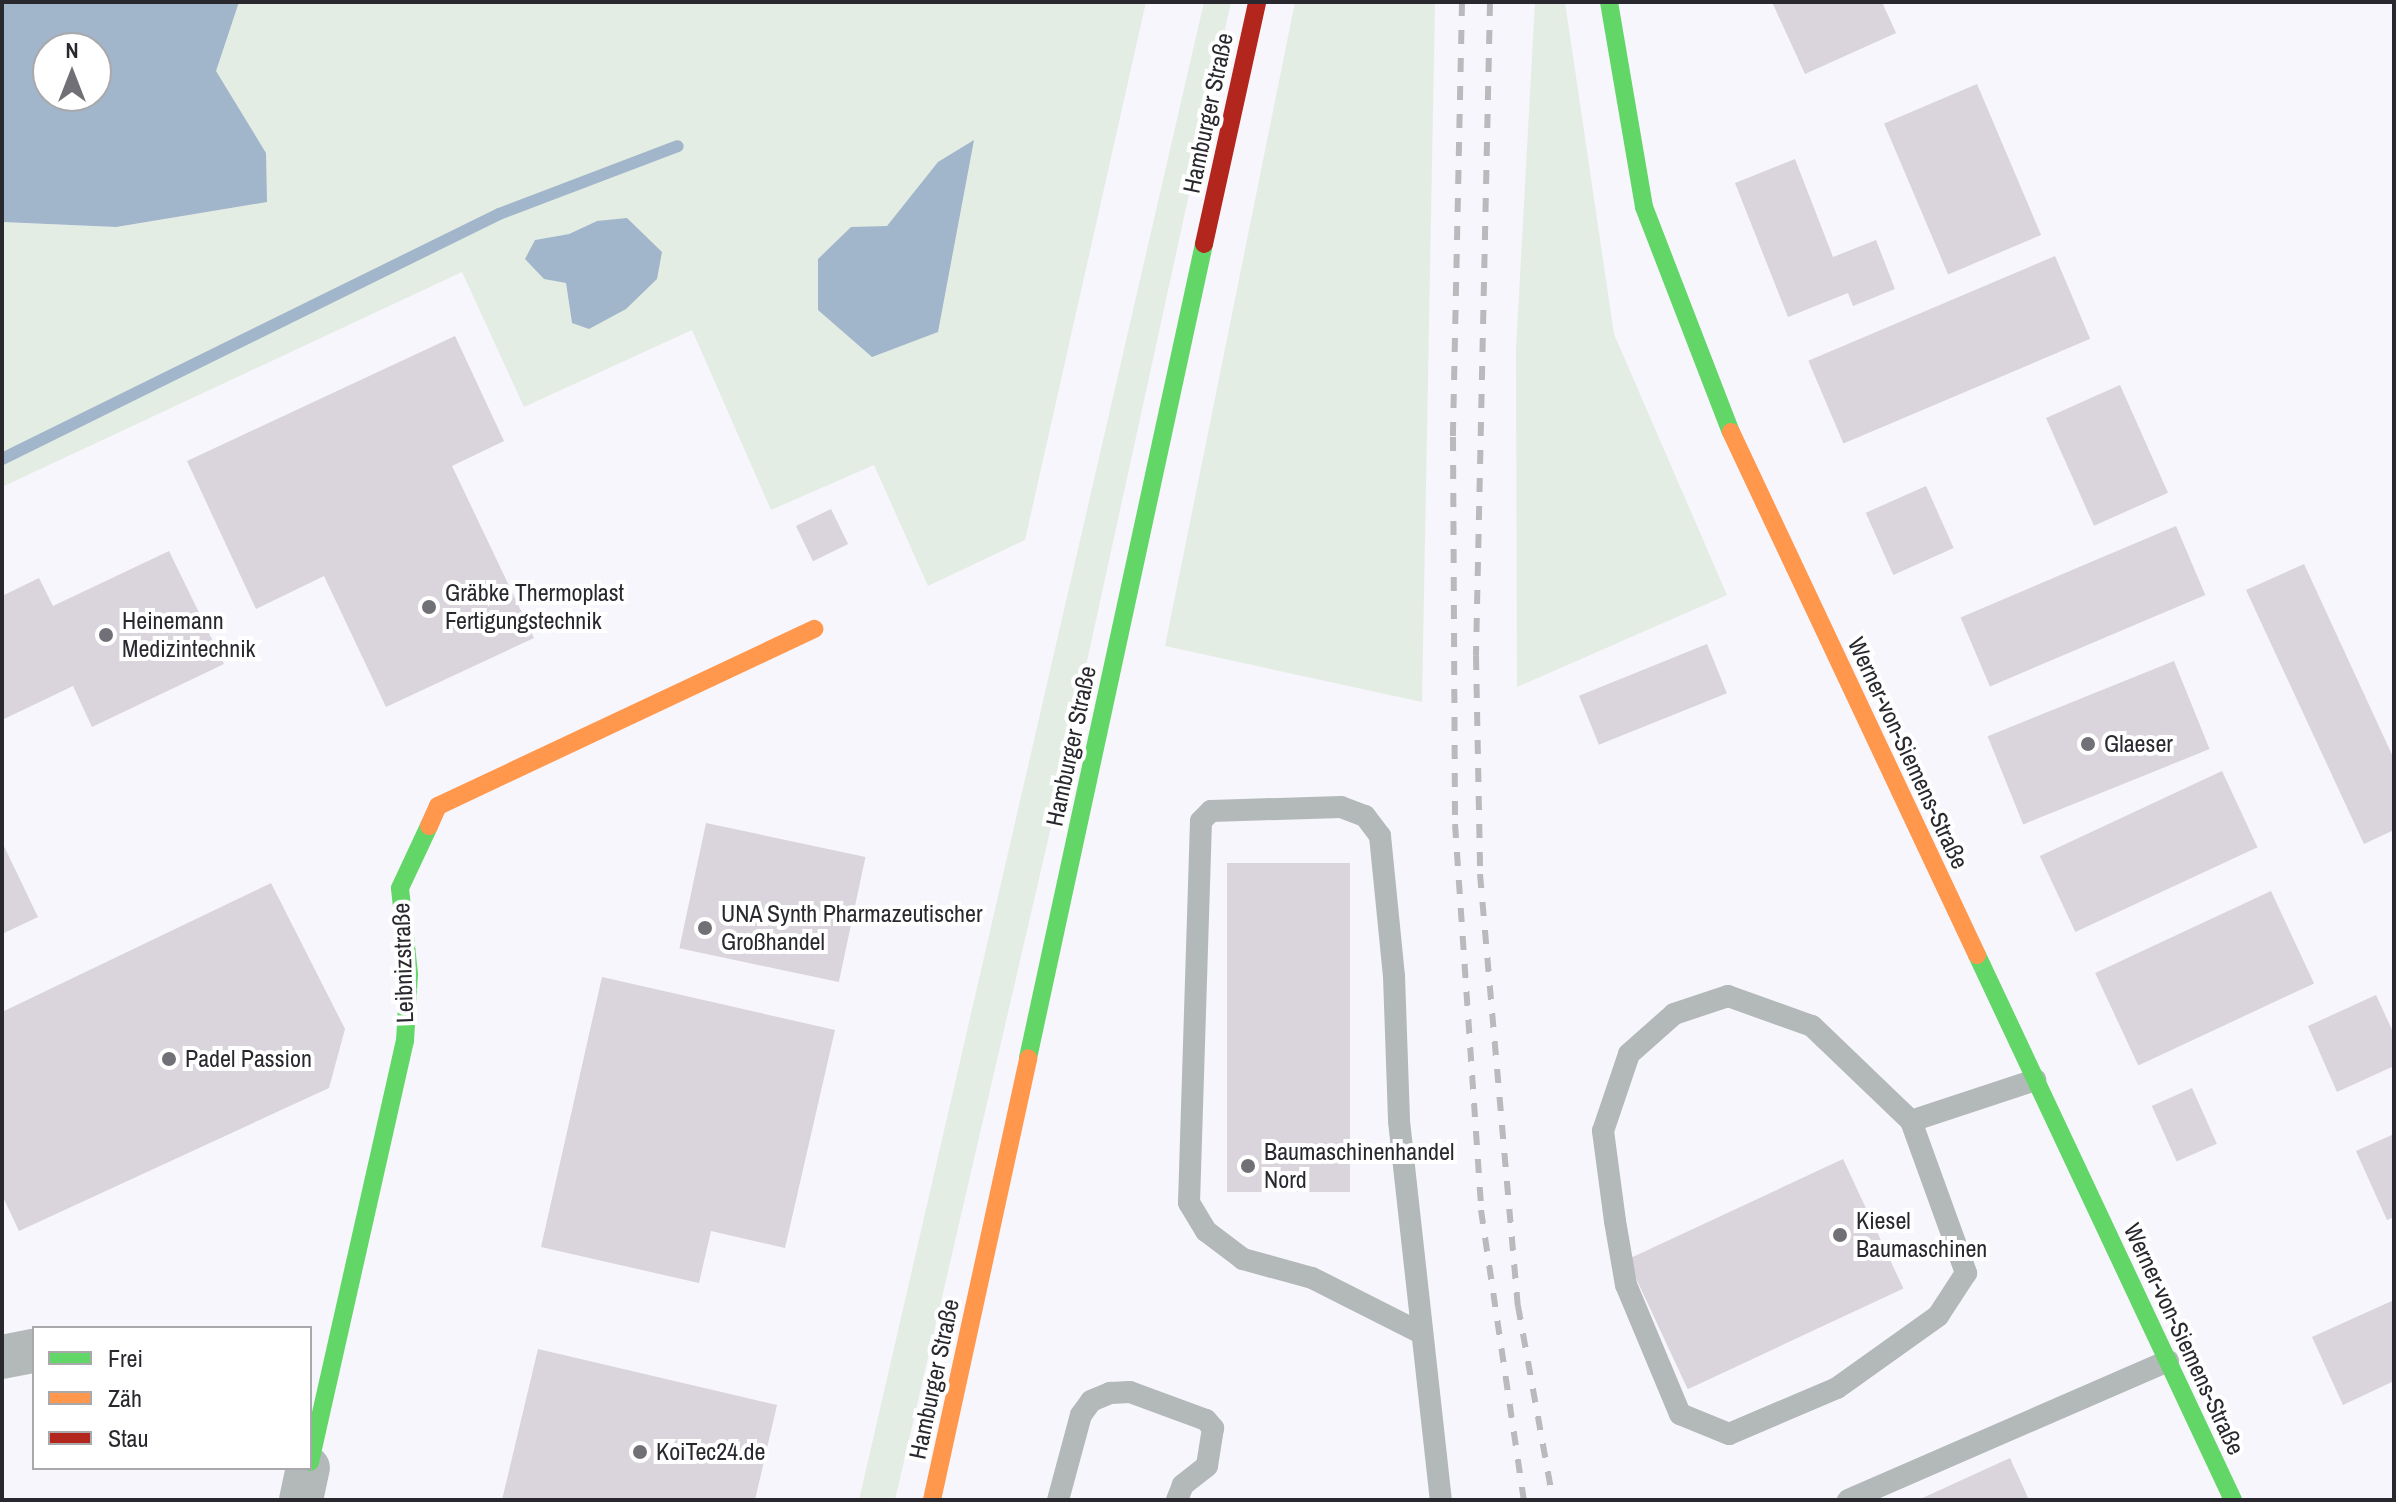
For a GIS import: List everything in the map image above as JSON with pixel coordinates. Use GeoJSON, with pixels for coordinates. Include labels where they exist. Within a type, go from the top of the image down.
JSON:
{"type":"FeatureCollection","features":[{"type":"Feature","properties":{"kind":"street","name":"Hamburger Straße"},"geometry":{"type":"LineString","coordinates":[[932,1500],[1257,2]]}},
{"type":"Feature","properties":{"kind":"street","name":"Werner-von-Siemens-Straße"},"geometry":{"type":"LineString","coordinates":[[1609,2],[1644,207],[1708,383],[2233,1500]]}},
{"type":"Feature","properties":{"kind":"street","name":"Leibnizstraße"},"geometry":{"type":"LineString","coordinates":[[312,1446],[319,1390],[405,1041],[409,974],[400,888],[438,806],[814,629]]}},
{"type":"Feature","properties":{"kind":"street"},"geometry":{"type":"LineString","coordinates":[[2,1357],[32,1351]]}},
{"type":"Feature","properties":{"kind":"street"},"geometry":{"type":"LineString","coordinates":[[301,1500],[308,1470]]}},
{"type":"Feature","properties":{"kind":"lane"},"geometry":{"type":"LineString","coordinates":[[1421,1333],[1312,1278],[1243,1259],[1206,1231],[1189,1203],[1201,821],[1211,811],[1341,807],[1365,816],[1380,836],[1394,976],[1399,1121],[1421,1333],[1431,1383],[1441,1500]]}},
{"type":"Feature","properties":{"kind":"lane"},"geometry":{"type":"LineString","coordinates":[[1728,996],[1812,1026],[1911,1121],[1966,1273],[1938,1316],[1837,1388],[1729,1434],[1680,1414],[1626,1285],[1615,1221],[1603,1131],[1629,1054],[1674,1014],[1728,996]]}},
{"type":"Feature","properties":{"kind":"lane"},"geometry":{"type":"LineString","coordinates":[[1911,1121],[2035,1080]]}},
{"type":"Feature","properties":{"kind":"lane"},"geometry":{"type":"LineString","coordinates":[[1848,1500],[2168,1361]]}},
{"type":"Feature","properties":{"kind":"lane"},"geometry":{"type":"LineString","coordinates":[[1058,1500],[1081,1415],[1091,1401],[1110,1393],[1130,1392],[1206,1420],[1213,1428],[1215,1438],[1207,1466],[1183,1485],[1177,1500]]}},
{"type":"Feature","properties":{"kind":"shaded area"},"geometry":{"type":"Polygon","coordinates":[[[239,2],[1146,2],[1025,540],[928,586],[874,465],[771,510],[692,330],[524,407],[462,272],[2,487],[2,222],[116,227],[266,153],[215,71],[239,2]],[[973,141],[887,227],[851,227],[949,263],[973,141]],[[597,221],[569,234],[535,240],[566,283],[572,323],[597,221]]]}},
{"type":"Feature","properties":{"kind":"shaded area"},"geometry":{"type":"Polygon","coordinates":[[[1204,2],[1231,2],[1048,840],[895,1500],[859,1500],[1204,2]]]}},
{"type":"Feature","properties":{"kind":"shaded area"},"geometry":{"type":"Polygon","coordinates":[[[1295,2],[1435,2],[1422,702],[1165,646],[1295,2]]]}},
{"type":"Feature","properties":{"kind":"shaded area"},"geometry":{"type":"Polygon","coordinates":[[[1535,2],[1565,2],[1614,334],[1727,595],[1517,687],[1516,349],[1535,2]]]}},
{"type":"Feature","properties":{"kind":"water"},"geometry":{"type":"Polygon","coordinates":[[[2,2],[239,2],[216,71],[266,153],[267,202],[116,227],[2,222],[2,2]]]}},
{"type":"Feature","properties":{"kind":"water"},"geometry":{"type":"Polygon","coordinates":[[[974,140],[938,332],[872,357],[818,310],[818,259],[851,227],[887,226],[938,162],[974,140]]]}},
{"type":"Feature","properties":{"kind":"water"},"geometry":{"type":"Polygon","coordinates":[[[627,218],[662,252],[657,279],[626,309],[589,329],[572,323],[566,283],[544,279],[525,259],[535,240],[569,234],[597,221],[627,218]]]}},
{"type":"Feature","properties":{"kind":"building"},"geometry":{"type":"Polygon","coordinates":[[[1772,2],[1882,2],[1896,33],[1805,74],[1772,2]]]}},
{"type":"Feature","properties":{"kind":"building"},"geometry":{"type":"Polygon","coordinates":[[[1977,84],[2041,235],[1948,274],[1884,123],[1977,84]]]}},
{"type":"Feature","properties":{"kind":"building"},"geometry":{"type":"Polygon","coordinates":[[[1795,159],[1833,257],[1876,240],[1895,289],[1853,306],[1848,293],[1788,317],[1735,183],[1795,159]]]}},
{"type":"Feature","properties":{"kind":"building"},"geometry":{"type":"Polygon","coordinates":[[[2055,256],[2090,339],[1843,444],[1808,361],[2055,256]]]}},
{"type":"Feature","properties":{"kind":"building"},"geometry":{"type":"Polygon","coordinates":[[[455,336],[504,441],[452,466],[534,638],[386,707],[324,576],[256,609],[187,461],[455,336]]]}},
{"type":"Feature","properties":{"kind":"building"},"geometry":{"type":"Polygon","coordinates":[[[2120,385],[2168,493],[2094,526],[2046,418],[2120,385]]]}},
{"type":"Feature","properties":{"kind":"building"},"geometry":{"type":"Polygon","coordinates":[[[1926,486],[1954,548],[1893,575],[1866,513],[1926,486]]]}},
{"type":"Feature","properties":{"kind":"building"},"geometry":{"type":"Polygon","coordinates":[[[831,509],[848,544],[813,561],[796,526],[831,509]]]}},
{"type":"Feature","properties":{"kind":"building"},"geometry":{"type":"Polygon","coordinates":[[[2176,526],[2205,595],[1990,686],[1961,617],[2176,526]]]}},
{"type":"Feature","properties":{"kind":"building","name":"Heinemann Medizintechnik"},"geometry":{"type":"Polygon","coordinates":[[[169,551],[224,664],[92,727],[73,686],[2,720],[2,596],[39,578],[53,606],[169,551]]]}},
{"type":"Feature","properties":{"kind":"building"},"geometry":{"type":"Polygon","coordinates":[[[2304,564],[2394,759],[2394,830],[2364,844],[2246,590],[2304,564]]]}},
{"type":"Feature","properties":{"kind":"building"},"geometry":{"type":"Polygon","coordinates":[[[1707,644],[1727,693],[1599,745],[1579,696],[1707,644]]]}},
{"type":"Feature","properties":{"kind":"building"},"geometry":{"type":"Polygon","coordinates":[[[2174,661],[2210,749],[2023,824],[1988,736],[2174,661]]]}},
{"type":"Feature","properties":{"kind":"building"},"geometry":{"type":"Polygon","coordinates":[[[2222,771],[2257,847],[2075,932],[2040,856],[2222,771]]]}},
{"type":"Feature","properties":{"kind":"building"},"geometry":{"type":"Polygon","coordinates":[[[706,823],[865,857],[839,982],[679,948],[706,823]]]}},
{"type":"Feature","properties":{"kind":"building"},"geometry":{"type":"Polygon","coordinates":[[[2,842],[38,917],[2,934],[2,842]]]}},
{"type":"Feature","properties":{"kind":"building"},"geometry":{"type":"Polygon","coordinates":[[[1227,863],[1350,863],[1350,1192],[1227,1192],[1227,863]]]}},
{"type":"Feature","properties":{"kind":"building","name":"Padel Passion"},"geometry":{"type":"Polygon","coordinates":[[[271,883],[345,1029],[329,1088],[19,1231],[2,1195],[2,1012],[271,883]]]}},
{"type":"Feature","properties":{"kind":"building"},"geometry":{"type":"Polygon","coordinates":[[[2271,891],[2314,983],[2138,1065],[2095,973],[2271,891]]]}},
{"type":"Feature","properties":{"kind":"building"},"geometry":{"type":"Polygon","coordinates":[[[602,977],[835,1030],[785,1248],[711,1231],[699,1283],[541,1247],[602,977]]]}},
{"type":"Feature","properties":{"kind":"building"},"geometry":{"type":"Polygon","coordinates":[[[2376,995],[2394,1034],[2394,1066],[2337,1092],[2308,1026],[2376,995]]]}},
{"type":"Feature","properties":{"kind":"building"},"geometry":{"type":"Polygon","coordinates":[[[2192,1088],[2217,1144],[2177,1162],[2152,1106],[2192,1088]]]}},
{"type":"Feature","properties":{"kind":"building"},"geometry":{"type":"Polygon","coordinates":[[[2394,1134],[2394,1217],[2387,1220],[2356,1151],[2394,1134]]]}},
{"type":"Feature","properties":{"kind":"building"},"geometry":{"type":"Polygon","coordinates":[[[1843,1159],[1903,1289],[1688,1389],[1627,1260],[1843,1159]]]}},
{"type":"Feature","properties":{"kind":"building"},"geometry":{"type":"Polygon","coordinates":[[[2394,1300],[2394,1381],[2343,1405],[2312,1337],[2394,1300]]]}},
{"type":"Feature","properties":{"kind":"building","name":"KoiTec24.de"},"geometry":{"type":"Polygon","coordinates":[[[538,1349],[777,1405],[755,1500],[502,1500],[538,1349]]]}},
{"type":"Feature","properties":{"kind":"building"},"geometry":{"type":"Polygon","coordinates":[[[2010,1458],[2029,1500],[1918,1500],[2010,1458]]]}},
{"type":"Feature","properties":{"kind":"waterway"},"geometry":{"type":"LineString","coordinates":[[2,459],[499,214],[678,146]]}},
{"type":"Feature","properties":{"kind":"railway"},"geometry":{"type":"LineString","coordinates":[[1462,2],[1453,437],[1455,824],[1481,1210],[1524,1500]]}},
{"type":"Feature","properties":{"kind":"railway"},"geometry":{"type":"LineString","coordinates":[[1490,2],[1476,656],[1480,874],[1518,1306],[1553,1500]]}},
{"type":"Feature","properties":{"kind":"traffic: fast"},"geometry":{"type":"LineString","coordinates":[[1609,2],[1644,207],[1731,432]]}},
{"type":"Feature","properties":{"kind":"traffic: fast"},"geometry":{"type":"LineString","coordinates":[[1028,1058],[1204,244]]}},
{"type":"Feature","properties":{"kind":"traffic: fast"},"geometry":{"type":"LineString","coordinates":[[312,1453],[405,1041],[409,974],[400,888],[429,826]]}},
{"type":"Feature","properties":{"kind":"traffic: fast"},"geometry":{"type":"LineString","coordinates":[[1977,955],[2233,1500]]}},
{"type":"Feature","properties":{"kind":"traffic: slow"},"geometry":{"type":"LineString","coordinates":[[1731,432],[1977,955]]}},
{"type":"Feature","properties":{"kind":"traffic: slow"},"geometry":{"type":"LineString","coordinates":[[429,826],[438,806],[814,629]]}},
{"type":"Feature","properties":{"kind":"traffic: slow"},"geometry":{"type":"LineString","coordinates":[[932,1500],[1028,1058]]}},
{"type":"Feature","properties":{"kind":"traffic: jam"},"geometry":{"type":"LineString","coordinates":[[1204,244],[1257,2]]}},
{"type":"Feature","properties":{"kind":"place","name":"Gräbke Thermoplast Fertigungstechnik"},"geometry":{"type":"Point","coordinates":[429,607]}},
{"type":"Feature","properties":{"kind":"place","name":"Heinemann Medizintechnik"},"geometry":{"type":"Point","coordinates":[106,635]}},
{"type":"Feature","properties":{"kind":"place","name":"Glaeser"},"geometry":{"type":"Point","coordinates":[2088,744]}},
{"type":"Feature","properties":{"kind":"place","name":"UNA Synth Pharmazeutischer Großhandel"},"geometry":{"type":"Point","coordinates":[705,928]}},
{"type":"Feature","properties":{"kind":"place","name":"Padel Passion"},"geometry":{"type":"Point","coordinates":[169,1059]}},
{"type":"Feature","properties":{"kind":"place","name":"Baumaschinenhandel Nord"},"geometry":{"type":"Point","coordinates":[1248,1166]}},
{"type":"Feature","properties":{"kind":"place","name":"Kiesel Baumaschinen"},"geometry":{"type":"Point","coordinates":[1840,1235]}},
{"type":"Feature","properties":{"kind":"place","name":"KoiTec24.de"},"geometry":{"type":"Point","coordinates":[640,1452]}}]}
